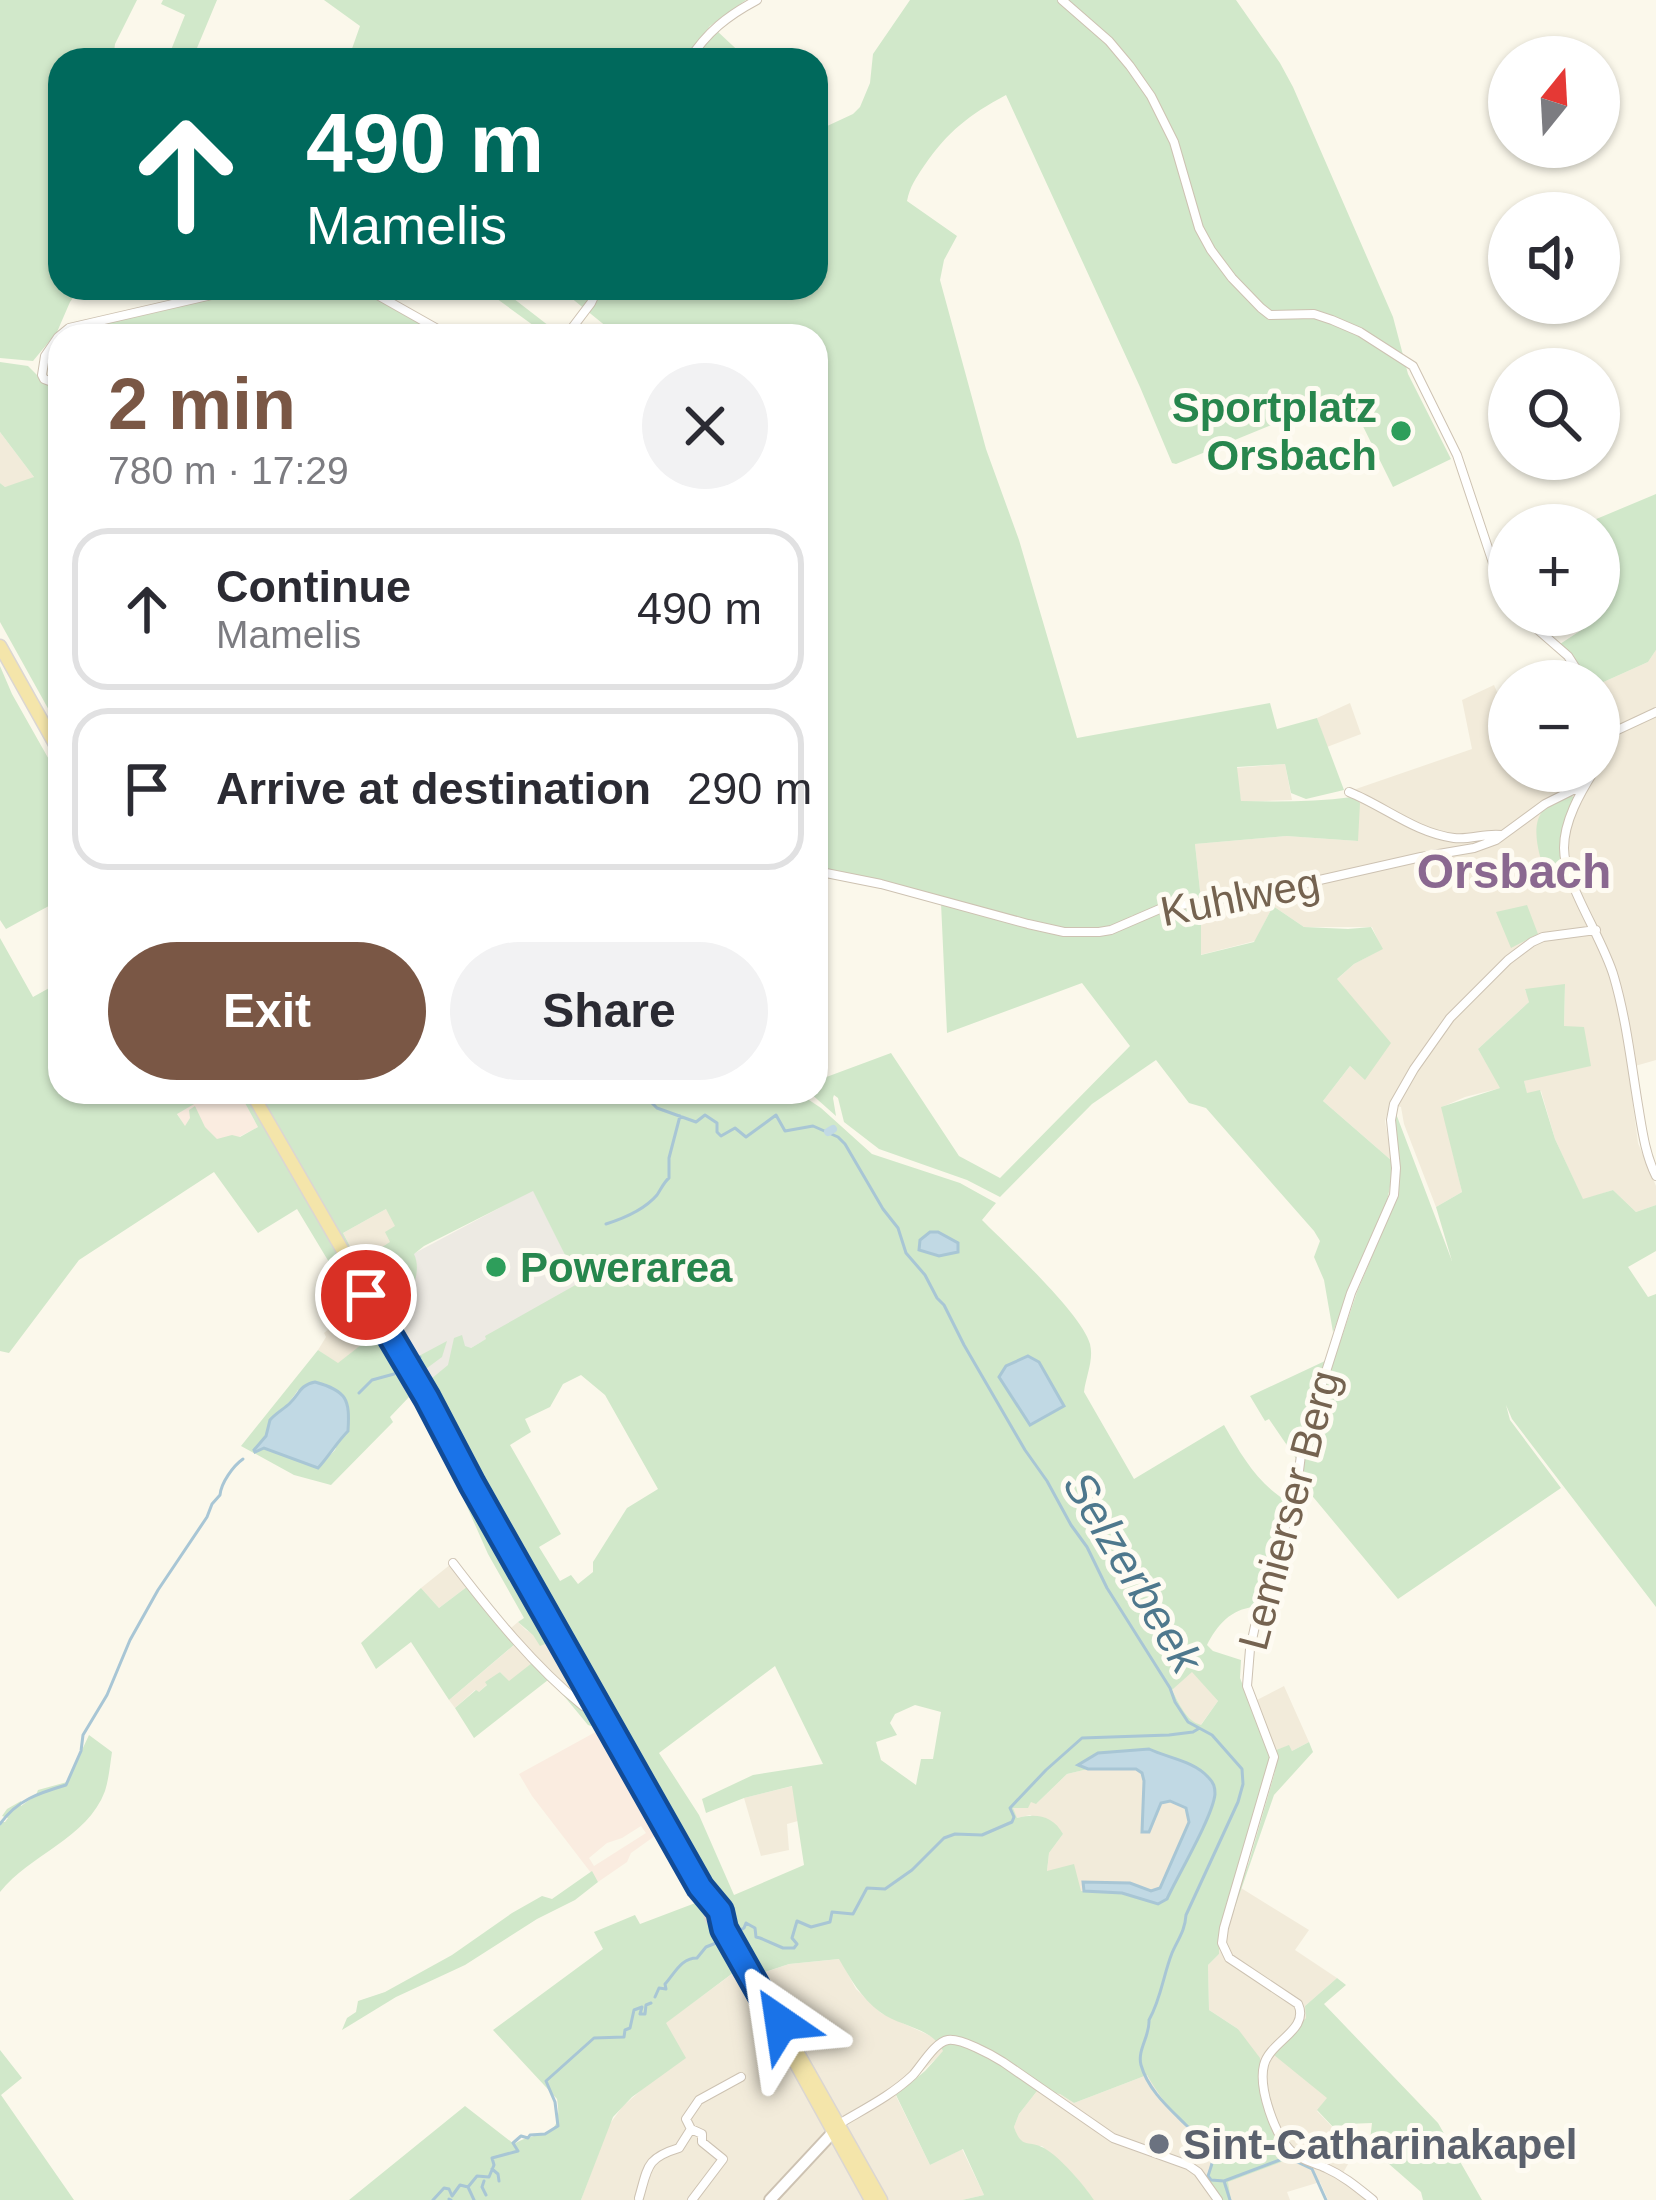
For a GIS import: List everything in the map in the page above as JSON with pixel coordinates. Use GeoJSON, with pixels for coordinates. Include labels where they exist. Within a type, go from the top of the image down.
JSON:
{"type":"FeatureCollection","features":[{"type":"Feature","properties":{"kind":"main road"},"geometry":{"type":"LineString","coordinates":[[0,646],[48,732]]}},
{"type":"Feature","properties":{"kind":"main road"},"geometry":{"type":"LineString","coordinates":[[258,1104],[707,1898],[712,1918],[724,1929],[776,2014],[871,2200]]}},
{"type":"Feature","properties":{"kind":"main road"},"geometry":{"type":"LineString","coordinates":[[836,2128],[881,2200]]}},
{"type":"Feature","properties":{"kind":"street"},"geometry":{"type":"LineString","coordinates":[[697,48],[734,12],[757,0]]}},
{"type":"Feature","properties":{"kind":"street"},"geometry":{"type":"LineString","coordinates":[[1062,0],[1130,65],[1150,97],[1174,142],[1199,229],[1232,278],[1270,315],[1314,314],[1332,320],[1412,366],[1457,455],[1488,549]]}},
{"type":"Feature","properties":{"kind":"street"},"geometry":{"type":"LineString","coordinates":[[86,324],[190,300]]}},
{"type":"Feature","properties":{"kind":"street"},"geometry":{"type":"LineString","coordinates":[[386,300],[429,324]]}},
{"type":"Feature","properties":{"kind":"street"},"geometry":{"type":"LineString","coordinates":[[48,352],[42,377],[48,380]]}},
{"type":"Feature","properties":{"kind":"street"},"geometry":{"type":"LineString","coordinates":[[1545,636],[1571,660]]}},
{"type":"Feature","properties":{"kind":"street"},"geometry":{"type":"LineString","coordinates":[[1620,729],[1656,712]]}},
{"type":"Feature","properties":{"kind":"street"},"geometry":{"type":"LineString","coordinates":[[1349,792],[1438,834],[1502,835]]}},
{"type":"Feature","properties":{"kind":"street","name":"Kuhlweg"},"geometry":{"type":"LineString","coordinates":[[828,873],[1064,932],[1099,932],[1162,908],[1237,897],[1489,844],[1569,792]]}},
{"type":"Feature","properties":{"kind":"street"},"geometry":{"type":"LineString","coordinates":[[1581,792],[1565,834],[1564,851],[1569,876],[1615,980],[1643,1140],[1656,1176]]}},
{"type":"Feature","properties":{"kind":"street","name":"Lemierser Berg"},"geometry":{"type":"LineString","coordinates":[[1373,2200],[1336,2173],[1295,2155],[1284,2139],[1268,2108],[1263,2066],[1298,2024],[1301,2008],[1229,1958],[1222,1942],[1274,1757],[1246,1672],[1267,1571],[1295,1502],[1302,1447],[1351,1293],[1394,1195],[1390,1120],[1399,1094],[1450,1018],[1508,961],[1543,938],[1596,930]]}},
{"type":"Feature","properties":{"kind":"street"},"geometry":{"type":"LineString","coordinates":[[453,1562],[547,1674],[584,1707],[597,1704]]}},
{"type":"Feature","properties":{"kind":"street"},"geometry":{"type":"LineString","coordinates":[[770,2200],[836,2128],[891,2092],[942,2043],[951,2041],[1003,2062],[1112,2138],[1188,2164],[1218,2200]]}},
{"type":"Feature","properties":{"kind":"street"},"geometry":{"type":"LineString","coordinates":[[692,2200],[723,2159],[702,2143],[702,2134],[686,2119],[699,2100],[741,2077]]}},
{"type":"Feature","properties":{"kind":"street"},"geometry":{"type":"LineString","coordinates":[[640,2199],[647,2170],[657,2155],[679,2148],[692,2129]]}},
{"type":"Feature","properties":{"kind":"shaded area"},"geometry":{"type":"Polygon","coordinates":[[[0,432],[34,477],[30,480],[5,487],[0,483],[0,432]]]}},
{"type":"Feature","properties":{"kind":"shaded area"},"geometry":{"type":"Polygon","coordinates":[[[1656,650],[1656,1060],[1628,1068],[1638,1143],[1656,1186],[1656,1205],[1636,1212],[1613,1190],[1583,1200],[1555,1139],[1541,1091],[1527,1094],[1524,1081],[1536,1077],[1564,1027],[1565,985],[1525,990],[1530,1001],[1478,1049],[1501,1088],[1442,1107],[1462,1192],[1436,1207],[1401,1107],[1390,1104],[1385,1121],[1392,1161],[1323,1101],[1350,1066],[1365,1079],[1336,980],[1382,949],[1372,927],[1304,927],[1273,906],[1255,941],[1200,955],[1195,844],[1286,836],[1358,841],[1353,790],[1472,749],[1462,700],[1488,688],[1488,792],[1620,792],[1620,675],[1648,662],[1656,650]]]}},
{"type":"Feature","properties":{"kind":"shaded area"},"geometry":{"type":"Polygon","coordinates":[[[1350,703],[1361,734],[1327,747],[1317,718],[1350,703]]]}},
{"type":"Feature","properties":{"kind":"shaded area"},"geometry":{"type":"Polygon","coordinates":[[[1285,764],[1292,800],[1241,802],[1236,768],[1285,764]]]}},
{"type":"Feature","properties":{"kind":"shaded area"},"geometry":{"type":"Polygon","coordinates":[[[194,1104],[246,1104],[258,1127],[201,1157],[177,1113],[194,1104]]]}},
{"type":"Feature","properties":{"kind":"shaded area"},"geometry":{"type":"Polygon","coordinates":[[[533,1190],[582,1289],[538,1318],[471,1348],[429,1391],[387,1316],[399,1308],[415,1273],[413,1254],[533,1190]]]}},
{"type":"Feature","properties":{"kind":"shaded area"},"geometry":{"type":"Polygon","coordinates":[[[395,1204],[418,1261],[399,1309],[387,1316],[343,1233],[395,1204]]]}},
{"type":"Feature","properties":{"kind":"shaded area"},"geometry":{"type":"Polygon","coordinates":[[[358,1304],[375,1334],[338,1364],[318,1350],[324,1333],[358,1304]]]}},
{"type":"Feature","properties":{"kind":"shaded area"},"geometry":{"type":"Polygon","coordinates":[[[451,1564],[468,1586],[439,1608],[421,1588],[451,1564]]]}},
{"type":"Feature","properties":{"kind":"shaded area"},"geometry":{"type":"Polygon","coordinates":[[[518,1622],[549,1642],[588,1704],[559,1690],[532,1664],[509,1682],[500,1672],[455,1708],[449,1700],[514,1645],[505,1633],[518,1622]]]}},
{"type":"Feature","properties":{"kind":"shaded area"},"geometry":{"type":"Polygon","coordinates":[[[1192,1671],[1218,1701],[1200,1726],[1183,1711],[1172,1690],[1192,1671]]]}},
{"type":"Feature","properties":{"kind":"shaded area"},"geometry":{"type":"Polygon","coordinates":[[[1284,1686],[1309,1742],[1292,1751],[1288,1746],[1276,1750],[1255,1701],[1284,1686]]]}},
{"type":"Feature","properties":{"kind":"shaded area"},"geometry":{"type":"Polygon","coordinates":[[[601,1729],[659,1833],[598,1882],[519,1774],[601,1729]],[[641,1826],[589,1858],[594,1866],[646,1833],[641,1826]]]}},
{"type":"Feature","properties":{"kind":"shaded area"},"geometry":{"type":"Polygon","coordinates":[[[1115,1768],[1142,1773],[1142,1832],[1149,1832],[1160,1803],[1184,1806],[1189,1817],[1159,1889],[1084,1882],[1084,1891],[1080,1891],[1047,1872],[1049,1853],[1063,1834],[1030,1815],[1017,1818],[1012,1808],[1037,1803],[1067,1774],[1115,1768]]]}},
{"type":"Feature","properties":{"kind":"shaded area"},"geometry":{"type":"Polygon","coordinates":[[[793,1786],[798,1821],[787,1824],[789,1850],[761,1856],[744,1798],[793,1786]]]}},
{"type":"Feature","properties":{"kind":"shaded area"},"geometry":{"type":"Polygon","coordinates":[[[1241,1888],[1309,1930],[1295,1950],[1337,1978],[1305,2006],[1328,2098],[1317,2111],[1352,2157],[1343,2173],[1376,2200],[1328,2200],[1320,2182],[1287,2192],[1290,2200],[1231,2200],[1227,2182],[1288,2159],[1261,2100],[1258,2064],[1238,2029],[1209,2010],[1208,1965],[1219,1954],[1227,1906],[1235,1909],[1241,1888]]]}},
{"type":"Feature","properties":{"kind":"shaded area"},"geometry":{"type":"Polygon","coordinates":[[[754,1958],[763,1973],[789,1964],[840,1959],[856,1989],[881,2013],[937,2039],[944,2051],[896,2096],[930,2165],[962,2149],[984,2195],[962,2200],[581,2200],[609,2125],[648,2084],[665,2023],[754,1958]]]}},
{"type":"Feature","properties":{"kind":"shaded area"},"geometry":{"type":"Polygon","coordinates":[[[1147,2075],[1177,2116],[1213,2144],[1209,2174],[1220,2200],[1094,2200],[1042,2146],[1027,2146],[1018,2139],[1014,2127],[1019,2114],[1037,2091],[1060,2094],[1074,2103],[1147,2075]]]}},
{"type":"Feature","properties":{"kind":"green space"},"geometry":{"type":"Polygon","coordinates":[[[0,0],[137,0],[114,48],[48,48],[48,300],[71,300],[60,324],[48,324],[48,343],[33,361],[0,358],[0,0]]]}},
{"type":"Feature","properties":{"kind":"green space"},"geometry":{"type":"Polygon","coordinates":[[[163,0],[217,0],[197,48],[172,48],[185,15],[161,4],[163,0]]]}},
{"type":"Feature","properties":{"kind":"green space"},"geometry":{"type":"Polygon","coordinates":[[[324,0],[746,0],[710,26],[693,48],[352,48],[360,26],[324,0]]]}},
{"type":"Feature","properties":{"kind":"green space"},"geometry":{"type":"Polygon","coordinates":[[[910,0],[1236,0],[1280,63],[1393,317],[1408,374],[1451,459],[1393,487],[1351,402],[1340,397],[1172,463],[1006,95],[951,133],[916,178],[907,201],[957,236],[940,280],[986,449],[1019,540],[1077,738],[1270,703],[1277,729],[1317,718],[1344,790],[1306,799],[1291,793],[1285,764],[1237,767],[1241,801],[1296,801],[1352,797],[1360,803],[1358,841],[1286,836],[1195,844],[1201,900],[1131,916],[1109,929],[1064,930],[828,870],[828,324],[603,324],[574,300],[828,300],[828,126],[860,107],[870,83],[873,54],[910,0]]]}},
{"type":"Feature","properties":{"kind":"green space"},"geometry":{"type":"Polygon","coordinates":[[[716,30],[735,48],[702,48],[716,30]]]}},
{"type":"Feature","properties":{"kind":"green space"},"geometry":{"type":"Polygon","coordinates":[[[189,300],[393,300],[428,324],[96,324],[189,300]]]}},
{"type":"Feature","properties":{"kind":"green space"},"geometry":{"type":"Polygon","coordinates":[[[498,300],[516,300],[546,324],[532,324],[498,300]]]}},
{"type":"Feature","properties":{"kind":"green space"},"geometry":{"type":"Polygon","coordinates":[[[0,362],[28,366],[48,385],[48,708],[0,622],[0,483],[5,487],[34,477],[0,432],[0,362]]]}},
{"type":"Feature","properties":{"kind":"green space"},"geometry":{"type":"Polygon","coordinates":[[[1656,494],[1656,650],[1648,662],[1620,675],[1620,660],[1576,660],[1560,644],[1572,636],[1620,636],[1620,509],[1656,494]]]}},
{"type":"Feature","properties":{"kind":"green space"},"geometry":{"type":"Polygon","coordinates":[[[0,666],[48,758],[48,906],[6,929],[0,920],[0,666]]]}},
{"type":"Feature","properties":{"kind":"green space"},"geometry":{"type":"Polygon","coordinates":[[[1570,795],[1575,798],[1560,842],[1563,870],[1546,874],[1537,843],[1538,818],[1570,795]]]}},
{"type":"Feature","properties":{"kind":"green space"},"geometry":{"type":"Polygon","coordinates":[[[941,903],[1047,931],[1094,936],[1167,910],[1201,905],[1201,955],[1254,942],[1273,906],[1304,927],[1371,927],[1383,949],[1337,979],[1391,1043],[1365,1080],[1350,1066],[1323,1101],[1392,1161],[1391,1183],[1379,1226],[1333,1332],[1324,1280],[1314,1257],[1320,1241],[1314,1231],[1206,1108],[1189,1103],[1156,1060],[1092,1104],[1000,1197],[967,1180],[879,1149],[844,1122],[838,1098],[834,1095],[836,1116],[822,1104],[828,1104],[828,1076],[891,1053],[959,1156],[1000,1178],[1130,1046],[1082,983],[947,1033],[941,903]]]}},
{"type":"Feature","properties":{"kind":"green space"},"geometry":{"type":"Polygon","coordinates":[[[1527,905],[1538,934],[1511,948],[1496,912],[1527,905]]]}},
{"type":"Feature","properties":{"kind":"green space"},"geometry":{"type":"Polygon","coordinates":[[[0,938],[33,997],[48,989],[48,1104],[194,1104],[177,1114],[185,1126],[195,1106],[217,1139],[240,1137],[258,1127],[246,1104],[815,1104],[872,1154],[960,1183],[996,1203],[982,1220],[1084,1331],[1091,1356],[1084,1392],[1134,1479],[1224,1425],[1260,1479],[1290,1503],[1254,1607],[1226,1619],[1207,1645],[1241,1660],[1240,1678],[1271,1758],[1220,1930],[1219,1954],[1208,1965],[1209,2010],[1238,2029],[1260,2058],[1261,2100],[1289,2159],[1228,2182],[1231,2200],[1220,2200],[1205,2178],[1214,2157],[1213,2143],[1176,2114],[1147,2075],[1074,2103],[1060,2094],[1037,2091],[1019,2114],[1014,2127],[1020,2139],[1057,2158],[1094,2200],[962,2200],[984,2195],[963,2149],[930,2165],[896,2095],[943,2051],[938,2043],[873,2006],[839,1959],[789,1964],[762,1973],[753,1958],[666,2023],[686,2058],[632,2097],[613,2117],[581,2200],[349,2200],[465,2106],[514,2144],[553,2128],[557,2099],[493,2030],[603,1949],[594,1932],[635,1915],[640,1924],[698,1902],[601,1729],[588,1725],[559,1690],[587,1704],[550,1642],[540,1646],[518,1622],[524,1618],[488,1554],[445,1457],[461,1446],[425,1384],[448,1365],[454,1338],[462,1335],[465,1346],[471,1348],[579,1283],[533,1191],[424,1246],[414,1254],[414,1294],[394,1317],[417,1357],[447,1341],[442,1357],[419,1374],[387,1316],[403,1300],[389,1288],[398,1279],[379,1249],[390,1242],[385,1232],[395,1226],[386,1209],[343,1233],[376,1295],[358,1304],[297,1209],[258,1233],[214,1172],[79,1260],[9,1353],[0,1351],[0,938]],[[581,1375],[563,1384],[550,1407],[525,1419],[531,1432],[510,1445],[561,1534],[539,1547],[560,1581],[571,1575],[578,1584],[593,1572],[593,1562],[627,1508],[658,1489],[605,1395],[581,1375]],[[775,1666],[659,1753],[699,1815],[734,1895],[804,1865],[792,1786],[706,1813],[702,1799],[753,1775],[823,1764],[775,1666]],[[1192,1672],[1172,1690],[1187,1716],[1201,1725],[1218,1701],[1192,1672]],[[915,1705],[895,1714],[890,1723],[897,1735],[876,1742],[881,1760],[916,1785],[921,1759],[933,1759],[941,1712],[915,1705]],[[1149,1749],[1079,1765],[1088,1769],[1067,1774],[1036,1804],[1013,1808],[1017,1818],[1044,1817],[1063,1834],[1049,1853],[1047,1871],[1074,1864],[1081,1891],[1122,1893],[1158,1904],[1167,1899],[1212,1804],[1211,1779],[1198,1768],[1149,1749]]]}},
{"type":"Feature","properties":{"kind":"green space"},"geometry":{"type":"Polygon","coordinates":[[[1565,984],[1564,1026],[1584,1027],[1591,1066],[1524,1081],[1527,1093],[1540,1090],[1555,1139],[1583,1199],[1613,1190],[1636,1212],[1656,1205],[1656,1251],[1628,1267],[1648,1297],[1656,1294],[1656,1607],[1506,1405],[1510,1420],[1561,1488],[1398,1599],[1309,1492],[1300,1492],[1307,1443],[1323,1393],[1357,1292],[1397,1197],[1395,1111],[1452,1261],[1436,1207],[1462,1192],[1441,1107],[1500,1088],[1478,1049],[1529,1002],[1525,989],[1565,984]]]}},
{"type":"Feature","properties":{"kind":"green space"},"geometry":{"type":"Polygon","coordinates":[[[375,1334],[410,1396],[390,1417],[393,1422],[331,1485],[294,1475],[241,1446],[318,1350],[338,1363],[375,1334]],[[298,1390],[273,1423],[264,1448],[318,1468],[339,1440],[298,1390]]]}},
{"type":"Feature","properties":{"kind":"green space"},"geometry":{"type":"Polygon","coordinates":[[[1325,1361],[1300,1441],[1297,1460],[1250,1396],[1325,1361]]]}},
{"type":"Feature","properties":{"kind":"green space"},"geometry":{"type":"Polygon","coordinates":[[[468,1586],[515,1644],[449,1700],[411,1642],[376,1669],[361,1643],[421,1588],[439,1608],[468,1586]]]}},
{"type":"Feature","properties":{"kind":"green space"},"geometry":{"type":"Polygon","coordinates":[[[532,1663],[548,1680],[474,1738],[455,1708],[500,1672],[509,1681],[532,1663]]]}},
{"type":"Feature","properties":{"kind":"green space"},"geometry":{"type":"Polygon","coordinates":[[[89,1735],[112,1752],[97,1808],[0,1892],[0,1822],[8,1818],[2,1816],[38,1790],[67,1782],[89,1735]]]}},
{"type":"Feature","properties":{"kind":"green space"},"geometry":{"type":"Polygon","coordinates":[[[1309,1742],[1313,1752],[1274,1795],[1234,1910],[1274,1775],[1276,1750],[1289,1745],[1292,1751],[1309,1742]]]}},
{"type":"Feature","properties":{"kind":"green space"},"geometry":{"type":"Polygon","coordinates":[[[592,1871],[598,1882],[575,1900],[342,2030],[358,2001],[385,1992],[452,1955],[512,1913],[542,1896],[552,1899],[592,1871]]]}},
{"type":"Feature","properties":{"kind":"green space"},"geometry":{"type":"Polygon","coordinates":[[[1337,1978],[1346,1985],[1324,2004],[1438,2123],[1482,2200],[1423,2200],[1421,2192],[1373,2150],[1372,2123],[1334,2128],[1317,2110],[1327,2098],[1274,2055],[1306,2018],[1305,2006],[1337,1978]]]}},
{"type":"Feature","properties":{"kind":"green space"},"geometry":{"type":"Polygon","coordinates":[[[0,2050],[22,2078],[1,2095],[74,2200],[0,2200],[0,2050]]]}},
{"type":"Feature","properties":{"kind":"water"},"geometry":{"type":"Polygon","coordinates":[[[930,1232],[958,1243],[958,1252],[939,1256],[919,1250],[920,1240],[930,1232]]]}},
{"type":"Feature","properties":{"kind":"water"},"geometry":{"type":"Polygon","coordinates":[[[1028,1356],[1039,1362],[1064,1406],[1030,1425],[999,1377],[1006,1366],[1028,1356]]]}},
{"type":"Feature","properties":{"kind":"water"},"geometry":{"type":"Polygon","coordinates":[[[315,1382],[340,1393],[348,1411],[348,1431],[318,1468],[264,1448],[255,1452],[270,1420],[303,1387],[315,1382]]]}},
{"type":"Feature","properties":{"kind":"water"},"geometry":{"type":"Polygon","coordinates":[[[1149,1749],[1196,1767],[1212,1781],[1213,1804],[1202,1831],[1167,1899],[1158,1904],[1122,1893],[1084,1891],[1083,1882],[1130,1883],[1151,1891],[1160,1888],[1189,1822],[1186,1808],[1170,1801],[1161,1803],[1149,1832],[1142,1832],[1142,1773],[1078,1765],[1098,1753],[1149,1749]]]}},
{"type":"Feature","properties":{"kind":"waterway","name":"Selzerbeek"},"geometry":{"type":"LineString","coordinates":[[653,1104],[696,1122],[705,1115],[717,1123],[721,1136],[735,1128],[746,1137],[776,1115],[785,1131],[813,1126],[845,1144],[1175,1702],[1188,1722],[1212,1735],[1242,1769],[1238,1802],[1186,1915],[1140,2059],[1160,2098],[1212,2143],[1211,2180],[1224,2181],[1285,2158]]}},
{"type":"Feature","properties":{"kind":"waterway"},"geometry":{"type":"LineString","coordinates":[[606,1224],[647,1205],[669,1178],[680,1116]]}},
{"type":"Feature","properties":{"kind":"waterway","name":"Selzerbeek"},"geometry":{"type":"LineString","coordinates":[[828,1132],[833,1129]]}},
{"type":"Feature","properties":{"kind":"waterway"},"geometry":{"type":"LineString","coordinates":[[414,1361],[420,1357]]}},
{"type":"Feature","properties":{"kind":"waterway"},"geometry":{"type":"LineString","coordinates":[[359,1393],[372,1380],[394,1374]]}},
{"type":"Feature","properties":{"kind":"waterway"},"geometry":{"type":"LineString","coordinates":[[0,1824],[21,1803],[66,1785],[83,1735],[107,1695],[130,1640],[228,1475],[243,1459]]}},
{"type":"Feature","properties":{"kind":"waterway"},"geometry":{"type":"LineString","coordinates":[[737,1932],[746,1923],[755,1928],[756,1937],[794,1948],[797,1921],[811,1927],[830,1922],[832,1912],[853,1914],[867,1888],[885,1889],[944,1838],[982,1835],[1012,1822],[1010,1808],[1082,1738],[1169,1735],[1198,1729]]}},
{"type":"Feature","properties":{"kind":"waterway"},"geometry":{"type":"LineString","coordinates":[[655,1997],[659,1988],[666,1989],[682,1963],[716,1943]]}},
{"type":"Feature","properties":{"kind":"waterway"},"geometry":{"type":"LineString","coordinates":[[433,2200],[444,2188],[452,2196],[477,2176],[489,2177],[492,2158],[518,2151],[513,2143],[521,2136],[545,2134],[558,2126],[546,2081],[594,2038],[624,2037],[634,2010],[642,2007],[640,2014],[645,2014],[651,2003]]}},
{"type":"Feature","properties":{"kind":"waterway","name":"Selzerbeek"},"geometry":{"type":"LineString","coordinates":[[1293,2160],[1312,2169],[1326,2200]]}},
{"type":"Feature","properties":{"kind":"waterway"},"geometry":{"type":"LineString","coordinates":[[492,2169],[499,2181]]}},
{"type":"Feature","properties":{"kind":"waterway"},"geometry":{"type":"LineString","coordinates":[[484,2181],[486,2195]]}},
{"type":"Feature","properties":{"kind":"waterway"},"geometry":{"type":"LineString","coordinates":[[1224,2181],[1230,2200]]}},
{"type":"Feature","properties":{"kind":"waterway"},"geometry":{"type":"LineString","coordinates":[[468,2187],[474,2200]]}},
{"type":"Feature","properties":{"kind":"place","name":"Sportplatz Orsbach"},"geometry":{"type":"Point","coordinates":[1401,431]}},
{"type":"Feature","properties":{"kind":"place","name":"Powerarea"},"geometry":{"type":"Point","coordinates":[496,1267]}},
{"type":"Feature","properties":{"kind":"place","name":"Sint-Catharinakapel"},"geometry":{"type":"Point","coordinates":[1159,2144]}},
{"type":"Feature","properties":{"kind":"district","name":"Orsbach"},"geometry":{"type":"Point","coordinates":[1514,871]}},
{"type":"Feature","properties":{"kind":"route"},"geometry":{"type":"LineString","coordinates":[[366,1295],[781,2023]]}}]}
